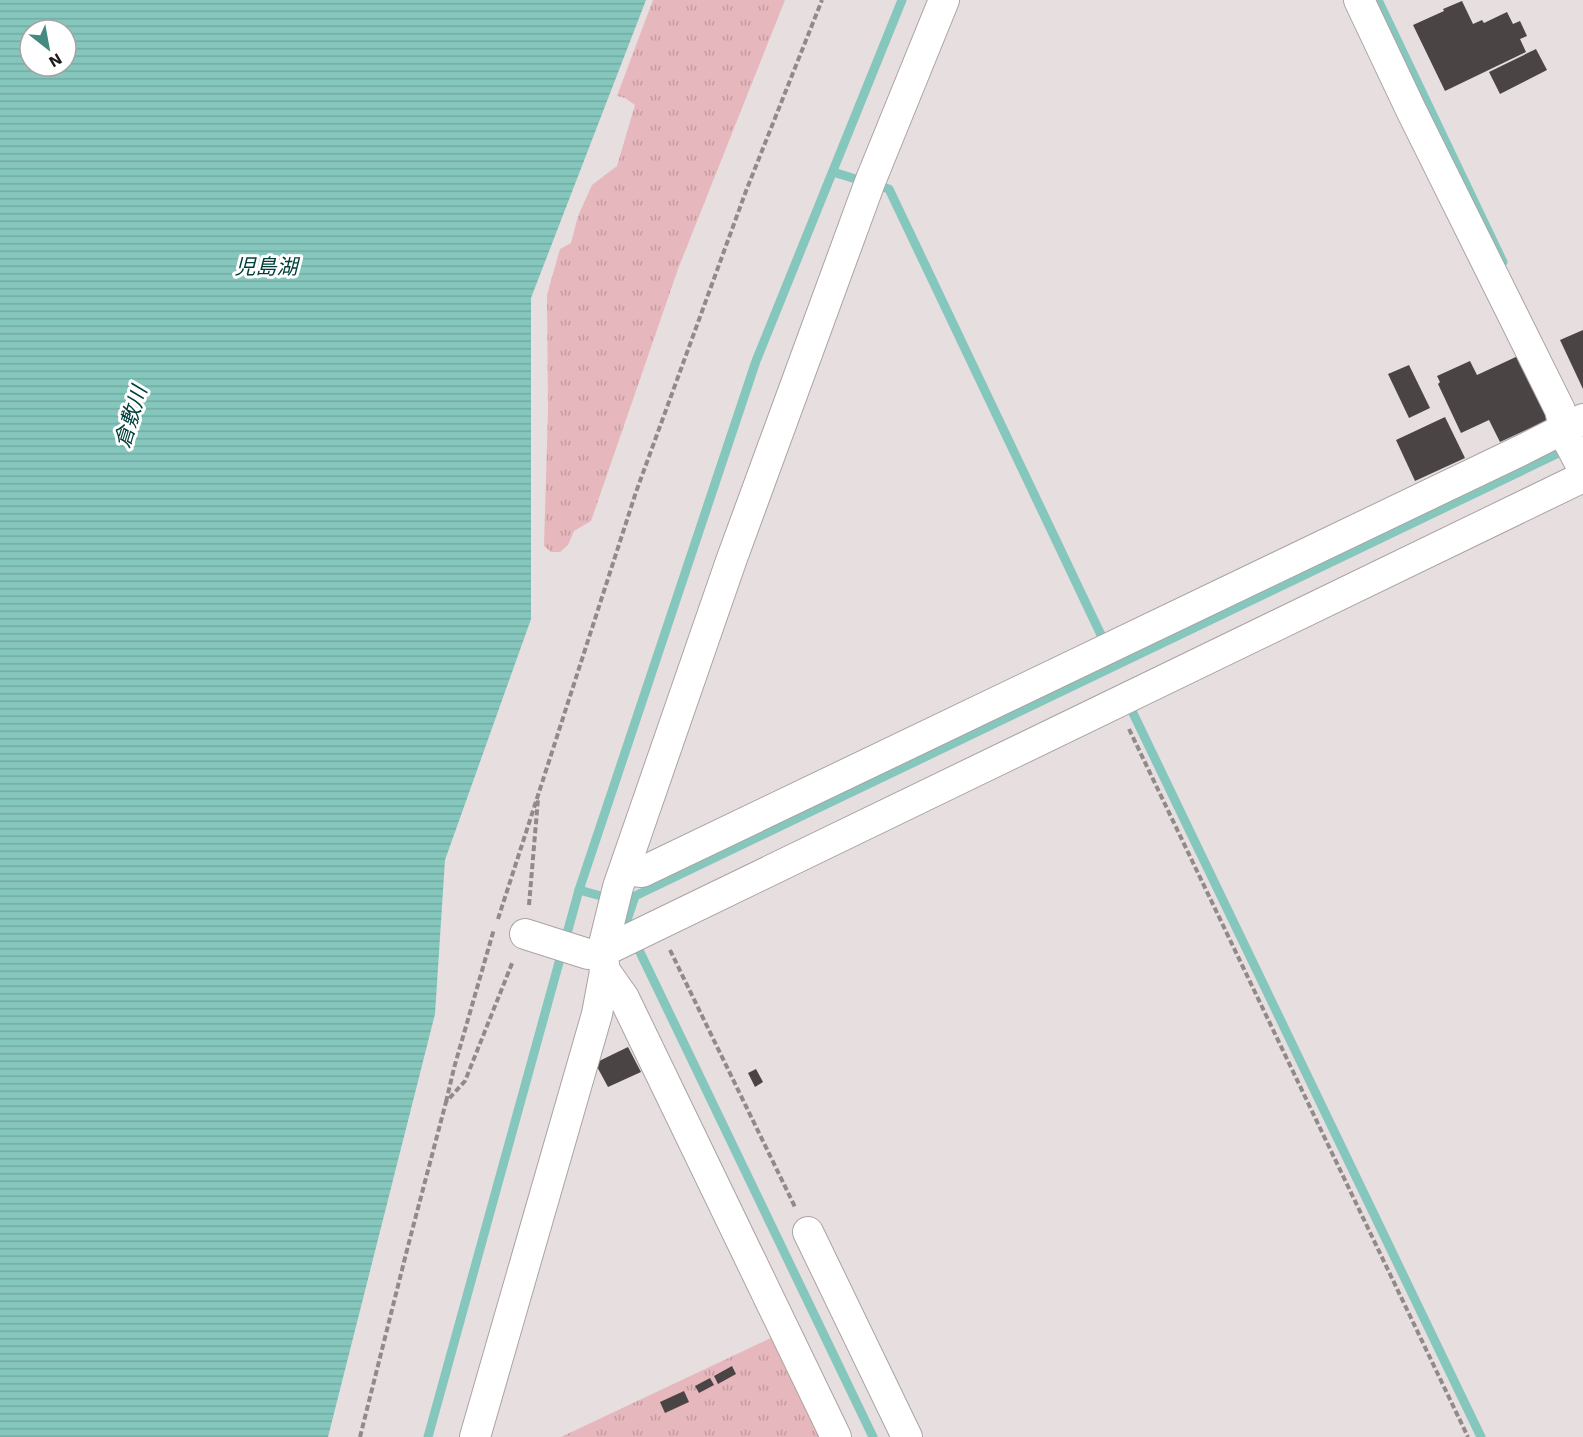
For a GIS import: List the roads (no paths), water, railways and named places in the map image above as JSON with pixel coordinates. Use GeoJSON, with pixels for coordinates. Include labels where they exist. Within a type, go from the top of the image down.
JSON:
{"type":"FeatureCollection","features":[{"type":"Feature","properties":{"kind":"street"},"geometry":{"type":"LineString","coordinates":[[836,1437],[624,998],[618,889],[731,561],[870,182],[944,0]]}},
{"type":"Feature","properties":{"kind":"street"},"geometry":{"type":"LineString","coordinates":[[1359,0],[1575,444]]}},
{"type":"Feature","properties":{"kind":"street"},"geometry":{"type":"LineString","coordinates":[[618,889],[642,872],[1524,449],[1575,444]]}},
{"type":"Feature","properties":{"kind":"street"},"geometry":{"type":"LineString","coordinates":[[533,937],[620,946],[1117,703],[1575,444]]}},
{"type":"Feature","properties":{"kind":"street"},"geometry":{"type":"LineString","coordinates":[[475,1437],[597,1014],[620,946]]}},
{"type":"Feature","properties":{"kind":"street"},"geometry":{"type":"LineString","coordinates":[[808,1232],[907,1437]]}},
{"type":"Feature","properties":{"kind":"water","name":"児島湖"},"geometry":{"type":"Polygon","coordinates":[[[0,0],[646,0],[531,298],[531,619],[445,860],[435,1014],[328,1437],[0,1437],[0,0]]]}},
{"type":"Feature","properties":{"kind":"waterway"},"geometry":{"type":"LineString","coordinates":[[428,1437],[579,890],[756,361],[902,0]]}},
{"type":"Feature","properties":{"kind":"waterway"},"geometry":{"type":"LineString","coordinates":[[1378,0],[1503,262]]}},
{"type":"Feature","properties":{"kind":"waterway"},"geometry":{"type":"LineString","coordinates":[[833,172],[859,180]]}},
{"type":"Feature","properties":{"kind":"waterway"},"geometry":{"type":"LineString","coordinates":[[879,186],[889,189],[1102,637]]}},
{"type":"Feature","properties":{"kind":"waterway"},"geometry":{"type":"LineString","coordinates":[[873,1437],[626,923],[635,896],[1567,449]]}},
{"type":"Feature","properties":{"kind":"waterway"},"geometry":{"type":"LineString","coordinates":[[1133,713],[1481,1437]]}},
{"type":"Feature","properties":{"kind":"waterway"},"geometry":{"type":"LineString","coordinates":[[579,890],[612,899]]}},
{"type":"Feature","properties":{"kind":"water label","name":"倉敷川"},"geometry":{"type":"Point","coordinates":[131,417]}}]}
